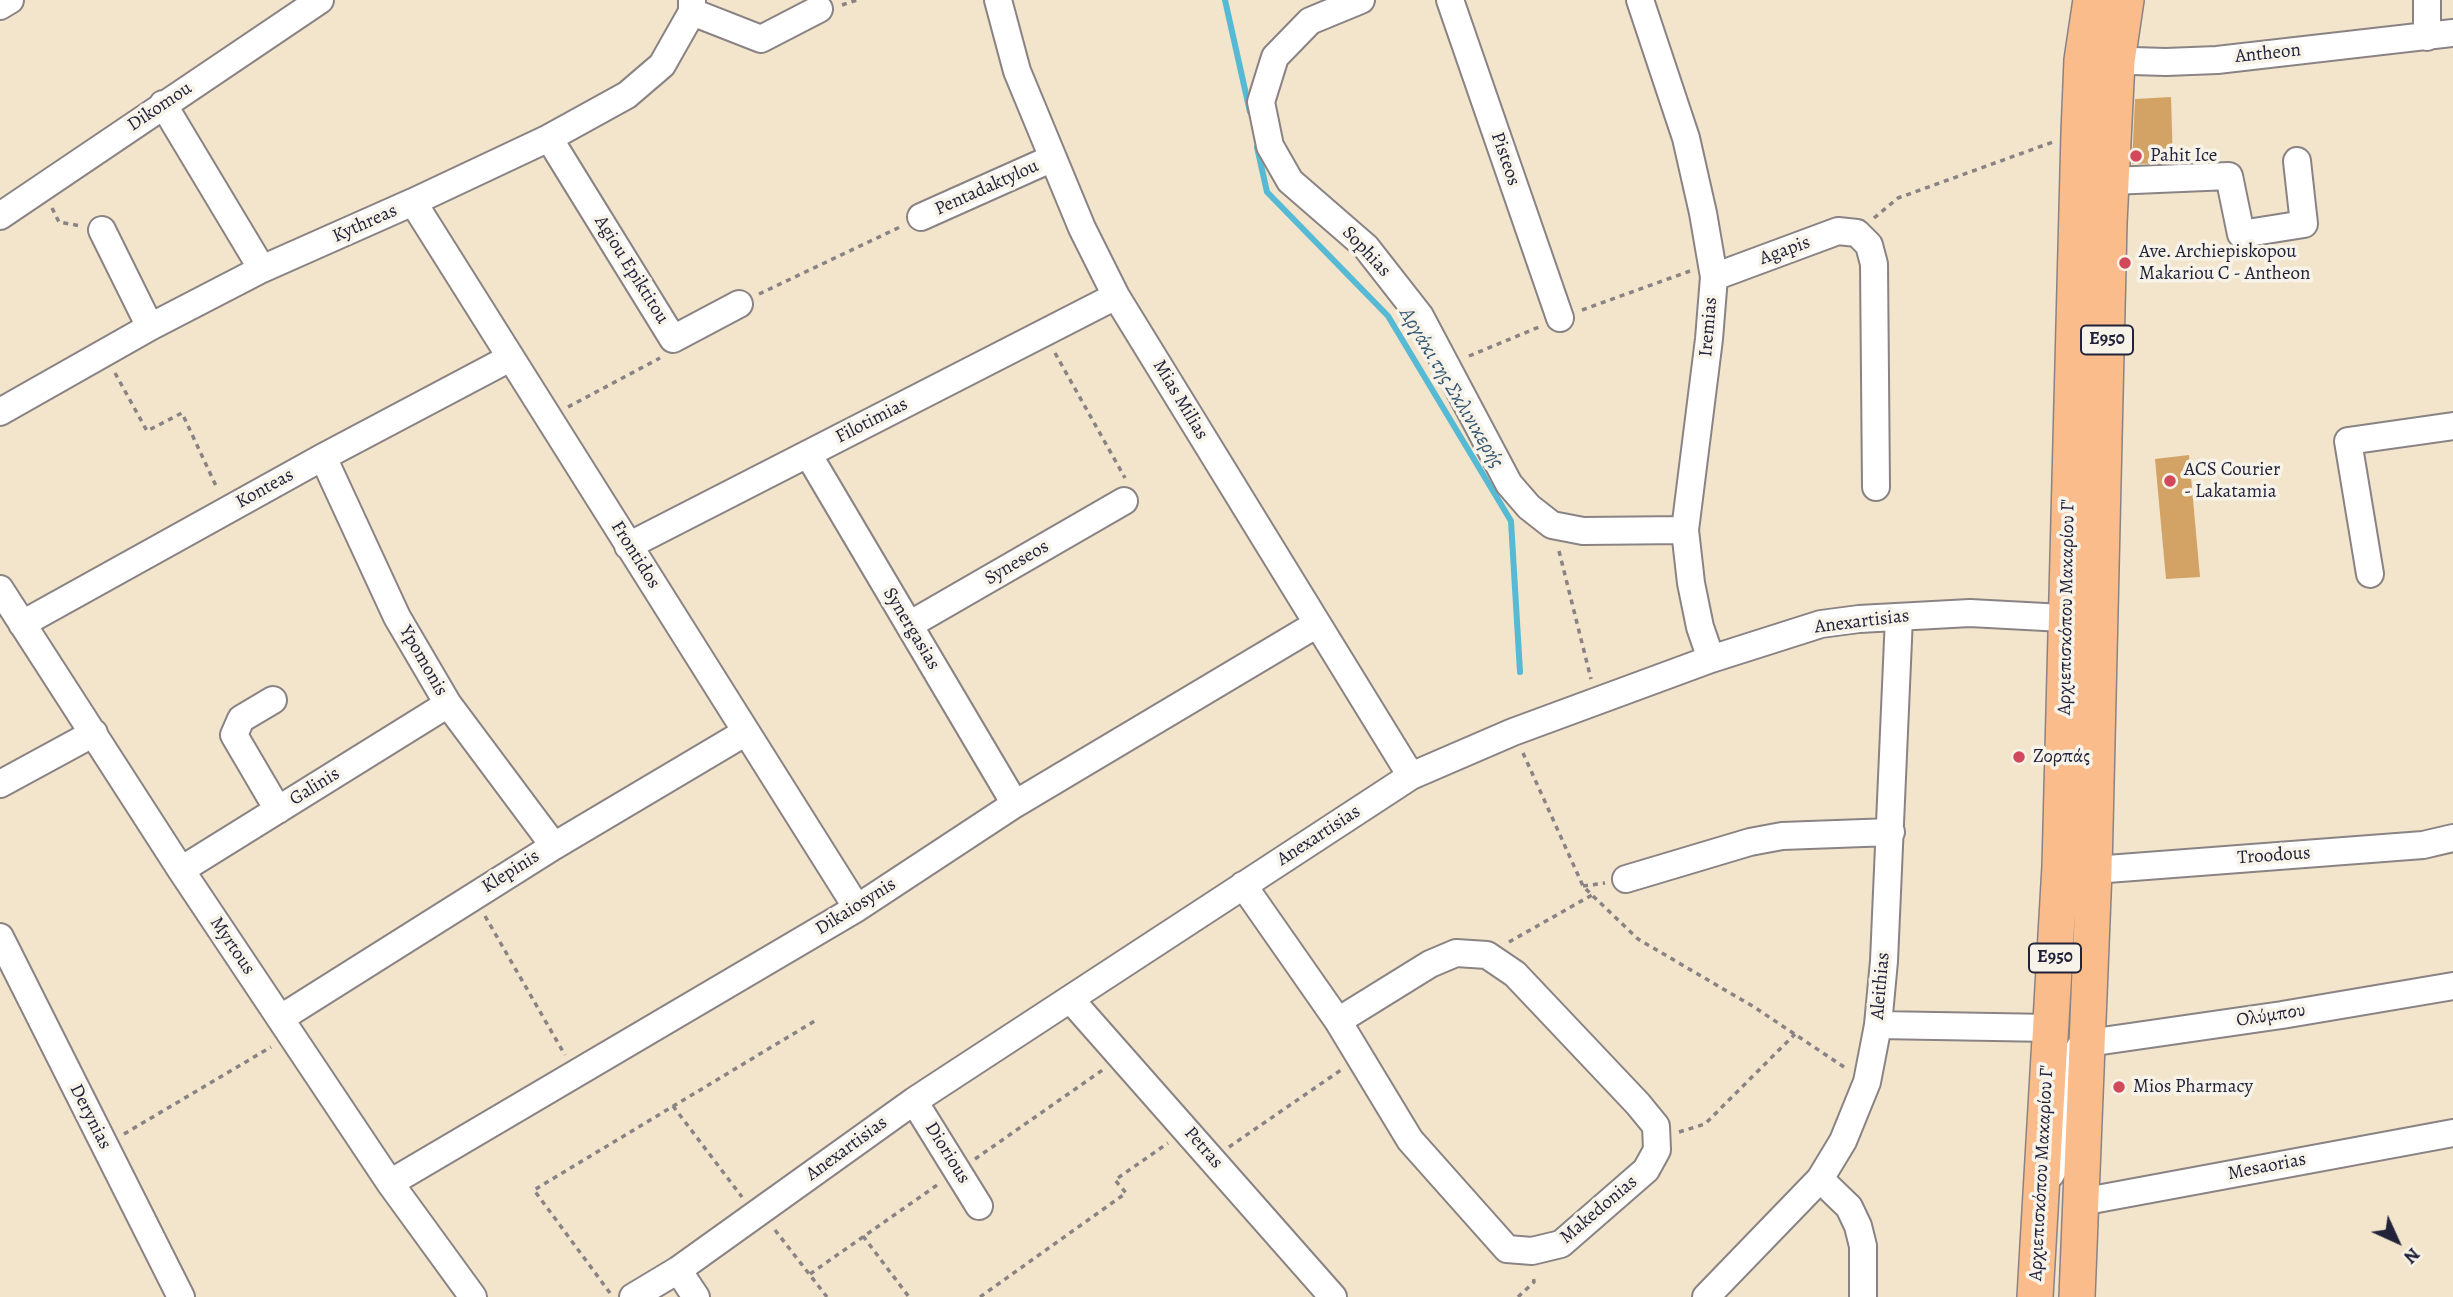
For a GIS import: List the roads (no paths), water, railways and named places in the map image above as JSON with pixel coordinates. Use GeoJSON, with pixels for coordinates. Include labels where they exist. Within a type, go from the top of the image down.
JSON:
{"type":"FeatureCollection","features":[{"type":"Feature","properties":{"kind":"main road","name":"Αρχιεπισκόπου Μακαρίου Γ'"},"geometry":{"type":"LineString","coordinates":[[2035,1297],[2061,853],[2082,60],[2091,0]]}},
{"type":"Feature","properties":{"kind":"main road","name":"Αρχιεπισκόπου Μακαρίου Γ'"},"geometry":{"type":"LineString","coordinates":[[2077,1297],[2094,870],[2111,181],[2117,61],[2126,0]]}},
{"type":"Feature","properties":{"kind":"street"},"geometry":{"type":"LineString","coordinates":[[0,6],[10,0]]}},
{"type":"Feature","properties":{"kind":"street","name":"Dikomou"},"geometry":{"type":"LineString","coordinates":[[0,216],[320,0]]}},
{"type":"Feature","properties":{"kind":"street","name":"Mias Milias"},"geometry":{"type":"LineString","coordinates":[[998,0],[1017,71],[1082,229],[1116,296],[1411,776]]}},
{"type":"Feature","properties":{"kind":"street","name":"Sophias"},"geometry":{"type":"LineString","coordinates":[[1361,0],[1310,21],[1275,57],[1261,102],[1270,146],[1290,181],[1366,247],[1420,316],[1509,484],[1529,508],[1552,525],[1583,531],[1685,530]]}},
{"type":"Feature","properties":{"kind":"street","name":"Pisteos"},"geometry":{"type":"LineString","coordinates":[[1450,0],[1560,318]]}},
{"type":"Feature","properties":{"kind":"street","name":"Iremias"},"geometry":{"type":"LineString","coordinates":[[1640,0],[1686,138],[1714,277],[1685,530],[1691,583],[1700,627],[1711,659]]}},
{"type":"Feature","properties":{"kind":"street"},"geometry":{"type":"LineString","coordinates":[[2427,0],[2440,35]]}},
{"type":"Feature","properties":{"kind":"street"},"geometry":{"type":"LineString","coordinates":[[692,6],[761,38],[819,9]]}},
{"type":"Feature","properties":{"kind":"street","name":"Kythreas"},"geometry":{"type":"LineString","coordinates":[[0,412],[150,327],[262,269],[549,138],[627,94],[662,65],[692,6]]}},
{"type":"Feature","properties":{"kind":"street","name":"Antheon"},"geometry":{"type":"LineString","coordinates":[[2082,60],[2217,60],[2440,35]]}},
{"type":"Feature","properties":{"kind":"street"},"geometry":{"type":"LineString","coordinates":[[163,104],[262,269]]}},
{"type":"Feature","properties":{"kind":"street","name":"Agiou Epiktitou"},"geometry":{"type":"LineString","coordinates":[[549,138],[673,339],[739,304]]}},
{"type":"Feature","properties":{"kind":"street","name":"Pentadaktylou"},"geometry":{"type":"LineString","coordinates":[[921,217],[1053,159]]}},
{"type":"Feature","properties":{"kind":"street"},"geometry":{"type":"LineString","coordinates":[[2111,181],[2229,176],[2241,233],[2304,224],[2297,162]]}},
{"type":"Feature","properties":{"kind":"street","name":"Frontidos"},"geometry":{"type":"LineString","coordinates":[[413,202],[857,908]]}},
{"type":"Feature","properties":{"kind":"street"},"geometry":{"type":"LineString","coordinates":[[102,230],[150,327]]}},
{"type":"Feature","properties":{"kind":"street","name":"Agapis"},"geometry":{"type":"LineString","coordinates":[[1714,277],[1839,231],[1857,233],[1869,245],[1874,264],[1876,487]]}},
{"type":"Feature","properties":{"kind":"street","name":"Filotimias"},"geometry":{"type":"LineString","coordinates":[[628,545],[1116,296]]}},
{"type":"Feature","properties":{"kind":"street","name":"Konteas"},"geometry":{"type":"LineString","coordinates":[[22,624],[323,457],[510,358]]}},
{"type":"Feature","properties":{"kind":"street"},"geometry":{"type":"LineString","coordinates":[[2370,574],[2348,441],[2453,426]]}},
{"type":"Feature","properties":{"kind":"street","name":"Synergasias"},"geometry":{"type":"LineString","coordinates":[[808,454],[1015,804]]}},
{"type":"Feature","properties":{"kind":"street","name":"Ypomonis"},"geometry":{"type":"LineString","coordinates":[[323,457],[397,617],[448,704],[554,846]]}},
{"type":"Feature","properties":{"kind":"street","name":"Syneseos"},"geometry":{"type":"LineString","coordinates":[[909,625],[1125,501]]}},
{"type":"Feature","properties":{"kind":"street","name":"Myrtous"},"geometry":{"type":"LineString","coordinates":[[0,589],[181,870],[390,1183],[472,1297]]}},
{"type":"Feature","properties":{"kind":"street","name":"Anexartisias"},"geometry":{"type":"LineString","coordinates":[[633,1297],[678,1270],[914,1101],[1411,776],[1513,732],[1711,659],[1821,624],[1970,614],[2101,620]]}},
{"type":"Feature","properties":{"kind":"street","name":"Aleithias"},"geometry":{"type":"LineString","coordinates":[[1706,1297],[1820,1179],[1843,1140],[1867,1082],[1878,1025],[1891,832],[1899,617]]}},
{"type":"Feature","properties":{"kind":"street","name":"Dikaiosynis"},"geometry":{"type":"LineString","coordinates":[[390,1183],[857,908],[1015,804],[1317,624]]}},
{"type":"Feature","properties":{"kind":"street"},"geometry":{"type":"LineString","coordinates":[[273,700],[241,719],[234,735],[278,810]]}},
{"type":"Feature","properties":{"kind":"street","name":"Galinis"},"geometry":{"type":"LineString","coordinates":[[181,870],[448,704]]}},
{"type":"Feature","properties":{"kind":"street","name":"Klepinis"},"geometry":{"type":"LineString","coordinates":[[286,1026],[474,896],[746,732]]}},
{"type":"Feature","properties":{"kind":"street"},"geometry":{"type":"LineString","coordinates":[[0,784],[94,733]]}},
{"type":"Feature","properties":{"kind":"street"},"geometry":{"type":"LineString","coordinates":[[1626,880],[1750,842],[1782,836],[1891,832]]}},
{"type":"Feature","properties":{"kind":"street","name":"Troodous"},"geometry":{"type":"LineString","coordinates":[[2094,870],[2423,845],[2453,838]]}},
{"type":"Feature","properties":{"kind":"street","name":"Makedonias"},"geometry":{"type":"LineString","coordinates":[[1242,885],[1338,1021],[1410,1140],[1507,1249],[1532,1251],[1561,1244],[1646,1170],[1657,1150],[1656,1126],[1639,1104],[1515,974],[1487,955],[1456,953],[1430,964],[1338,1021]]}},
{"type":"Feature","properties":{"kind":"street","name":"Derynias"},"geometry":{"type":"LineString","coordinates":[[3,950],[181,1297]]}},
{"type":"Feature","properties":{"kind":"street","name":"Ολύμπου"},"geometry":{"type":"LineString","coordinates":[[2088,1043],[2282,1015],[2453,986]]}},
{"type":"Feature","properties":{"kind":"street","name":"Petras"},"geometry":{"type":"LineString","coordinates":[[1071,1000],[1333,1297]]}},
{"type":"Feature","properties":{"kind":"street"},"geometry":{"type":"LineString","coordinates":[[1878,1025],[2051,1028]]}},
{"type":"Feature","properties":{"kind":"street"},"geometry":{"type":"LineString","coordinates":[[2041,1183],[2051,1174],[2061,1155],[2068,1068],[2075,1053],[2088,1043]]}},
{"type":"Feature","properties":{"kind":"street","name":"Diorious"},"geometry":{"type":"LineString","coordinates":[[914,1101],[979,1206]]}},
{"type":"Feature","properties":{"kind":"street","name":"Mesaorias"},"geometry":{"type":"LineString","coordinates":[[2081,1202],[2453,1133]]}},
{"type":"Feature","properties":{"kind":"street"},"geometry":{"type":"LineString","coordinates":[[1820,1179],[1849,1207],[1858,1226],[1863,1246],[1863,1297]]}},
{"type":"Feature","properties":{"kind":"street"},"geometry":{"type":"LineString","coordinates":[[678,1270],[696,1297]]}},
{"type":"Feature","properties":{"kind":"waterway","name":"Αργάκι της Σκλινικερής"},"geometry":{"type":"LineString","coordinates":[[1225,0],[1250,112]]}},
{"type":"Feature","properties":{"kind":"waterway","name":"Αργάκι της Σκλινικερής"},"geometry":{"type":"LineString","coordinates":[[1257,147],[1267,192],[1388,316],[1511,521],[1520,672]]}},
{"type":"Feature","properties":{"kind":"place","name":"Pahit Ice"},"geometry":{"type":"Point","coordinates":[2136,156]}},
{"type":"Feature","properties":{"kind":"place","name":"Ave. Archiepiskopou Makariou C - Antheon"},"geometry":{"type":"Point","coordinates":[2125,263]}},
{"type":"Feature","properties":{"kind":"place","name":"ACS Courier - Lakatamia"},"geometry":{"type":"Point","coordinates":[2170,481]}},
{"type":"Feature","properties":{"kind":"place","name":"Ζορπάς"},"geometry":{"type":"Point","coordinates":[2019,757]}},
{"type":"Feature","properties":{"kind":"place","name":"Mios Pharmacy"},"geometry":{"type":"Point","coordinates":[2119,1087]}}]}
